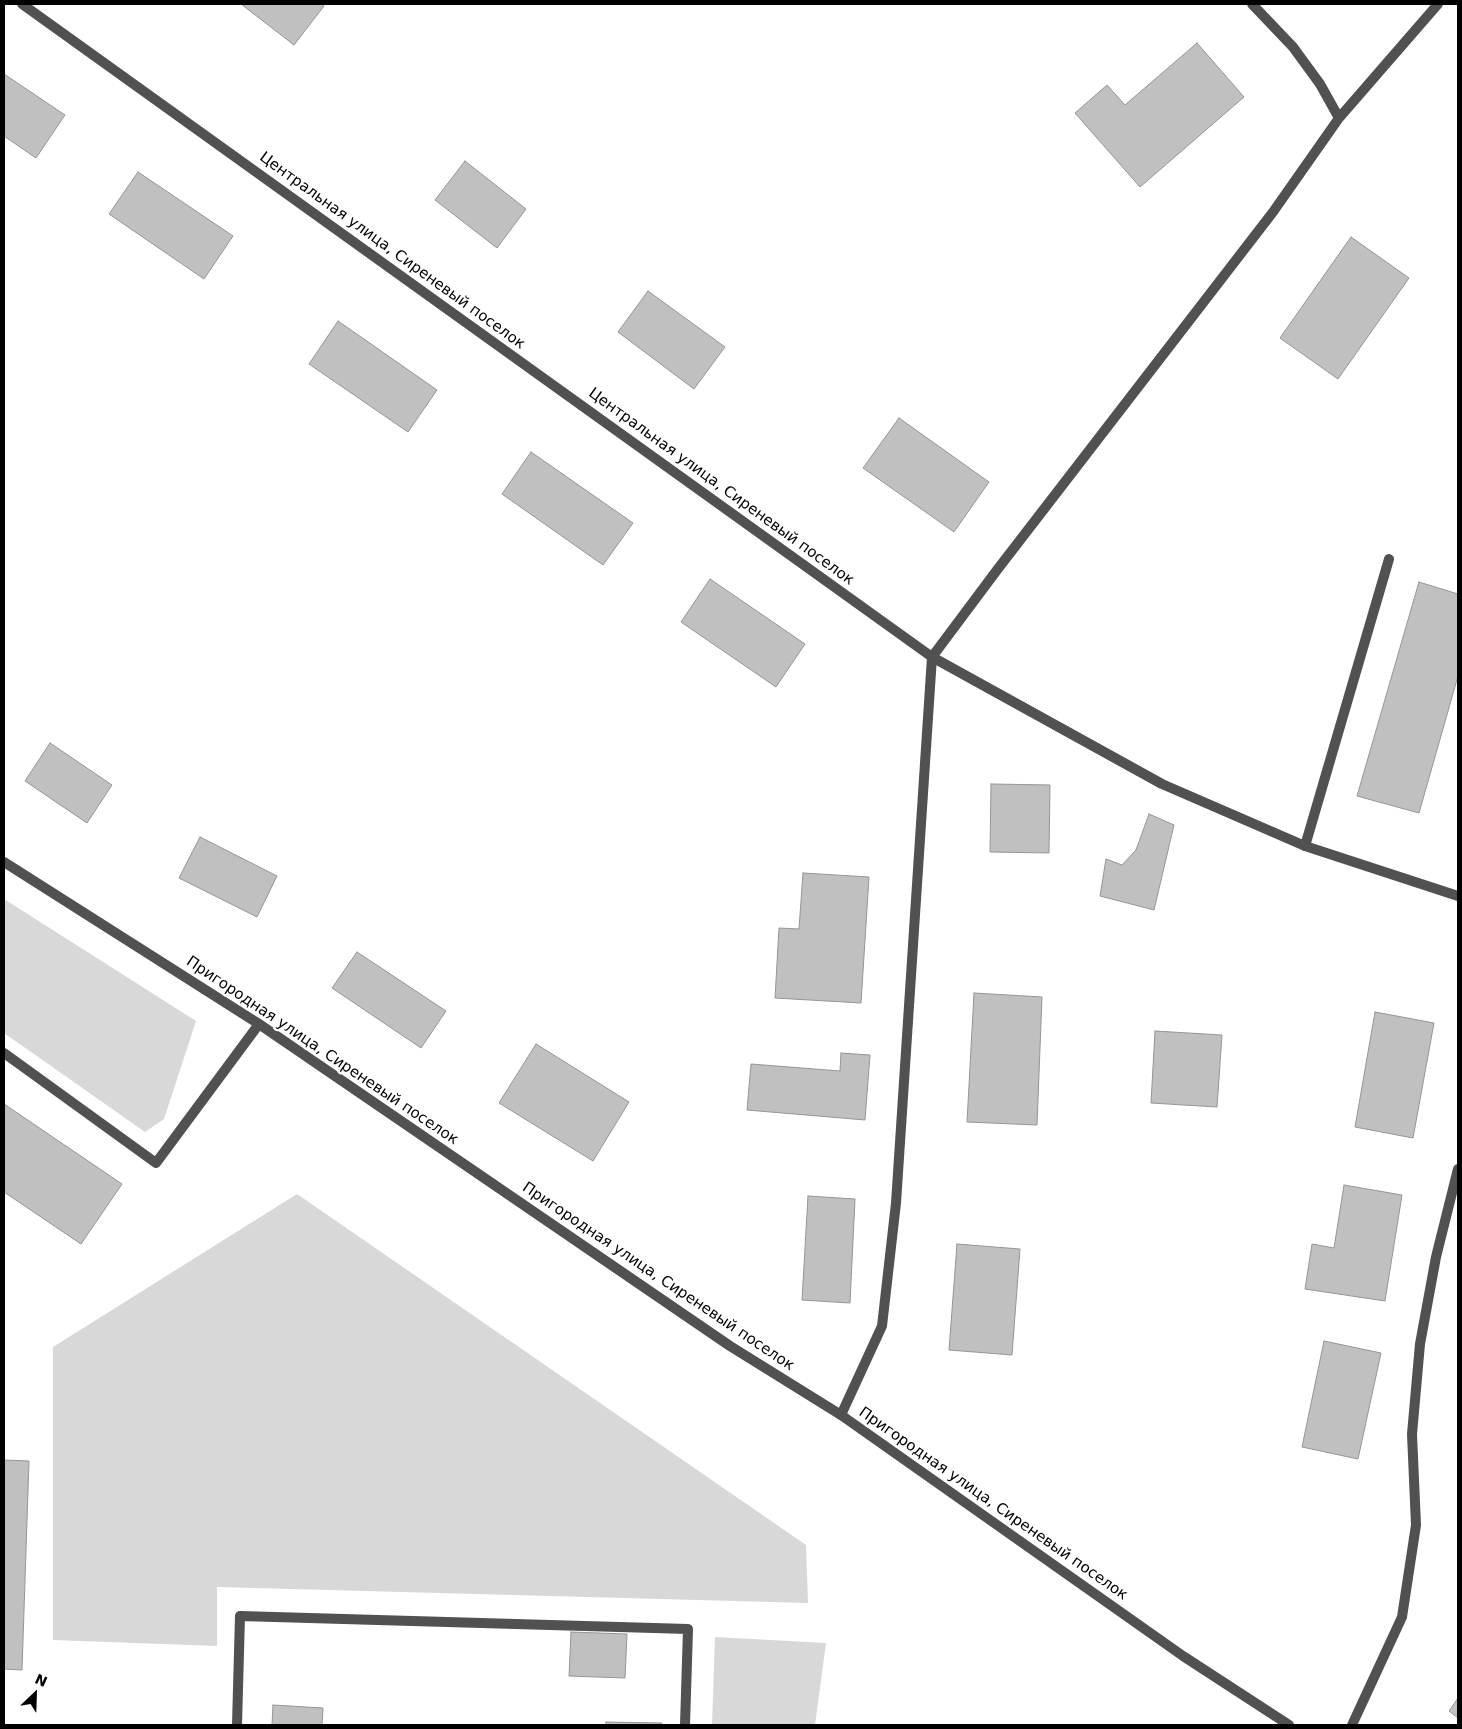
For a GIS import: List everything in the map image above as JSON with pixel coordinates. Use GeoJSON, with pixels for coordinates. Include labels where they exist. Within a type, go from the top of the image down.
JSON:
{"type":"FeatureCollection","features":[{"type":"Feature","properties":{"kind":"street","name":"Центральная улица, Сиреневый поселок"},"geometry":{"type":"LineString","coordinates":[[22,4],[932,657],[1162,784],[1306,846],[1458,896]]}},
{"type":"Feature","properties":{"kind":"street"},"geometry":{"type":"LineString","coordinates":[[1252,4],[1293,47],[1320,84],[1338,118]]}},
{"type":"Feature","properties":{"kind":"street"},"geometry":{"type":"LineString","coordinates":[[841,1415],[882,1326],[897,1194],[932,657],[1272,212],[1338,118],[1438,4]]}},
{"type":"Feature","properties":{"kind":"street"},"geometry":{"type":"LineString","coordinates":[[1306,846],[1389,559]]}},
{"type":"Feature","properties":{"kind":"street","name":"Пригородная улица, Сиреневый поселок"},"geometry":{"type":"LineString","coordinates":[[4,862],[259,1024],[730,1346],[841,1415],[1183,1656],[1289,1725]]}},
{"type":"Feature","properties":{"kind":"street"},"geometry":{"type":"LineString","coordinates":[[4,1053],[156,1162],[259,1024]]}},
{"type":"Feature","properties":{"kind":"street"},"geometry":{"type":"LineString","coordinates":[[1352,1725],[1402,1616],[1416,1525],[1412,1434],[1420,1344],[1436,1257],[1458,1169]]}},
{"type":"Feature","properties":{"kind":"street"},"geometry":{"type":"LineString","coordinates":[[236,1725],[240,1616],[688,1629],[685,1725]]}},
{"type":"Feature","properties":{"kind":"shaded area"},"geometry":{"type":"Polygon","coordinates":[[[4,899],[196,1021],[164,1119],[145,1132],[4,1033],[4,899]]]}},
{"type":"Feature","properties":{"kind":"shaded area"},"geometry":{"type":"Polygon","coordinates":[[[297,1194],[806,1545],[808,1603],[217,1587],[217,1646],[53,1640],[53,1347],[297,1194]]]}},
{"type":"Feature","properties":{"kind":"shaded area"},"geometry":{"type":"Polygon","coordinates":[[[715,1637],[826,1643],[815,1725],[712,1725],[715,1637]]]}},
{"type":"Feature","properties":{"kind":"building"},"geometry":{"type":"Polygon","coordinates":[[[241,4],[321,4],[324,6],[294,45],[241,4]]]}},
{"type":"Feature","properties":{"kind":"building"},"geometry":{"type":"Polygon","coordinates":[[[1197,43],[1244,97],[1140,187],[1075,113],[1107,85],[1125,105],[1197,43]]]}},
{"type":"Feature","properties":{"kind":"building"},"geometry":{"type":"Polygon","coordinates":[[[4,74],[65,115],[36,158],[4,136],[4,74]]]}},
{"type":"Feature","properties":{"kind":"building"},"geometry":{"type":"Polygon","coordinates":[[[465,161],[526,209],[497,248],[435,200],[465,161]]]}},
{"type":"Feature","properties":{"kind":"building"},"geometry":{"type":"Polygon","coordinates":[[[138,172],[233,236],[204,279],[109,214],[138,172]]]}},
{"type":"Feature","properties":{"kind":"building"},"geometry":{"type":"Polygon","coordinates":[[[1351,237],[1409,278],[1338,379],[1280,338],[1351,237]]]}},
{"type":"Feature","properties":{"kind":"building"},"geometry":{"type":"Polygon","coordinates":[[[648,291],[725,347],[694,389],[618,332],[648,291]]]}},
{"type":"Feature","properties":{"kind":"building"},"geometry":{"type":"Polygon","coordinates":[[[338,321],[437,390],[408,432],[309,364],[338,321]]]}},
{"type":"Feature","properties":{"kind":"building"},"geometry":{"type":"Polygon","coordinates":[[[899,418],[989,482],[954,532],[863,468],[899,418]]]}},
{"type":"Feature","properties":{"kind":"building"},"geometry":{"type":"Polygon","coordinates":[[[531,452],[633,523],[603,565],[502,494],[531,452]]]}},
{"type":"Feature","properties":{"kind":"building"},"geometry":{"type":"Polygon","coordinates":[[[710,579],[805,644],[776,687],[681,622],[710,579]]]}},
{"type":"Feature","properties":{"kind":"building"},"geometry":{"type":"Polygon","coordinates":[[[1419,582],[1458,594],[1458,676],[1419,813],[1357,796],[1419,582]]]}},
{"type":"Feature","properties":{"kind":"building"},"geometry":{"type":"Polygon","coordinates":[[[50,743],[112,785],[87,823],[25,781],[50,743]]]}},
{"type":"Feature","properties":{"kind":"building"},"geometry":{"type":"Polygon","coordinates":[[[991,784],[1050,785],[1049,853],[990,852],[991,784]]]}},
{"type":"Feature","properties":{"kind":"building"},"geometry":{"type":"Polygon","coordinates":[[[1149,814],[1174,825],[1154,910],[1100,896],[1106,859],[1122,865],[1136,850],[1149,814]]]}},
{"type":"Feature","properties":{"kind":"building"},"geometry":{"type":"Polygon","coordinates":[[[200,837],[277,876],[257,917],[179,878],[200,837]]]}},
{"type":"Feature","properties":{"kind":"building"},"geometry":{"type":"Polygon","coordinates":[[[803,873],[869,877],[861,1003],[775,998],[779,928],[799,929],[803,873]]]}},
{"type":"Feature","properties":{"kind":"building"},"geometry":{"type":"Polygon","coordinates":[[[357,952],[446,1011],[421,1048],[332,988],[357,952]]]}},
{"type":"Feature","properties":{"kind":"building"},"geometry":{"type":"Polygon","coordinates":[[[974,993],[1042,997],[1037,1125],[967,1122],[974,993]]]}},
{"type":"Feature","properties":{"kind":"building"},"geometry":{"type":"Polygon","coordinates":[[[1375,1012],[1434,1023],[1413,1138],[1355,1127],[1375,1012]]]}},
{"type":"Feature","properties":{"kind":"building"},"geometry":{"type":"Polygon","coordinates":[[[1155,1031],[1222,1035],[1217,1107],[1151,1103],[1155,1031]]]}},
{"type":"Feature","properties":{"kind":"building"},"geometry":{"type":"Polygon","coordinates":[[[536,1044],[629,1102],[593,1161],[499,1103],[536,1044]]]}},
{"type":"Feature","properties":{"kind":"building"},"geometry":{"type":"Polygon","coordinates":[[[841,1053],[870,1055],[865,1120],[747,1110],[751,1064],[840,1071],[841,1053]]]}},
{"type":"Feature","properties":{"kind":"building"},"geometry":{"type":"Polygon","coordinates":[[[4,1104],[122,1184],[81,1244],[4,1192],[4,1104]]]}},
{"type":"Feature","properties":{"kind":"building"},"geometry":{"type":"Polygon","coordinates":[[[1344,1185],[1402,1195],[1385,1301],[1305,1289],[1312,1244],[1334,1248],[1344,1185]]]}},
{"type":"Feature","properties":{"kind":"building"},"geometry":{"type":"Polygon","coordinates":[[[808,1196],[855,1199],[850,1303],[802,1300],[808,1196]]]}},
{"type":"Feature","properties":{"kind":"building"},"geometry":{"type":"Polygon","coordinates":[[[957,1244],[1020,1249],[1012,1355],[949,1350],[957,1244]]]}},
{"type":"Feature","properties":{"kind":"building"},"geometry":{"type":"Polygon","coordinates":[[[1324,1341],[1381,1353],[1358,1459],[1302,1447],[1324,1341]]]}},
{"type":"Feature","properties":{"kind":"building"},"geometry":{"type":"Polygon","coordinates":[[[4,1460],[29,1461],[22,1670],[4,1669],[4,1460]]]}},
{"type":"Feature","properties":{"kind":"building"},"geometry":{"type":"Polygon","coordinates":[[[571,1632],[627,1634],[625,1678],[569,1676],[571,1632]]]}},
{"type":"Feature","properties":{"kind":"building"},"geometry":{"type":"Polygon","coordinates":[[[1458,1698],[1458,1718],[1449,1711],[1458,1698]]]}},
{"type":"Feature","properties":{"kind":"building"},"geometry":{"type":"Polygon","coordinates":[[[273,1705],[323,1708],[322,1725],[272,1725],[273,1705]]]}},
{"type":"Feature","properties":{"kind":"building"},"geometry":{"type":"Polygon","coordinates":[[[606,1722],[662,1723],[661,1725],[606,1725],[606,1722]]]}}]}
